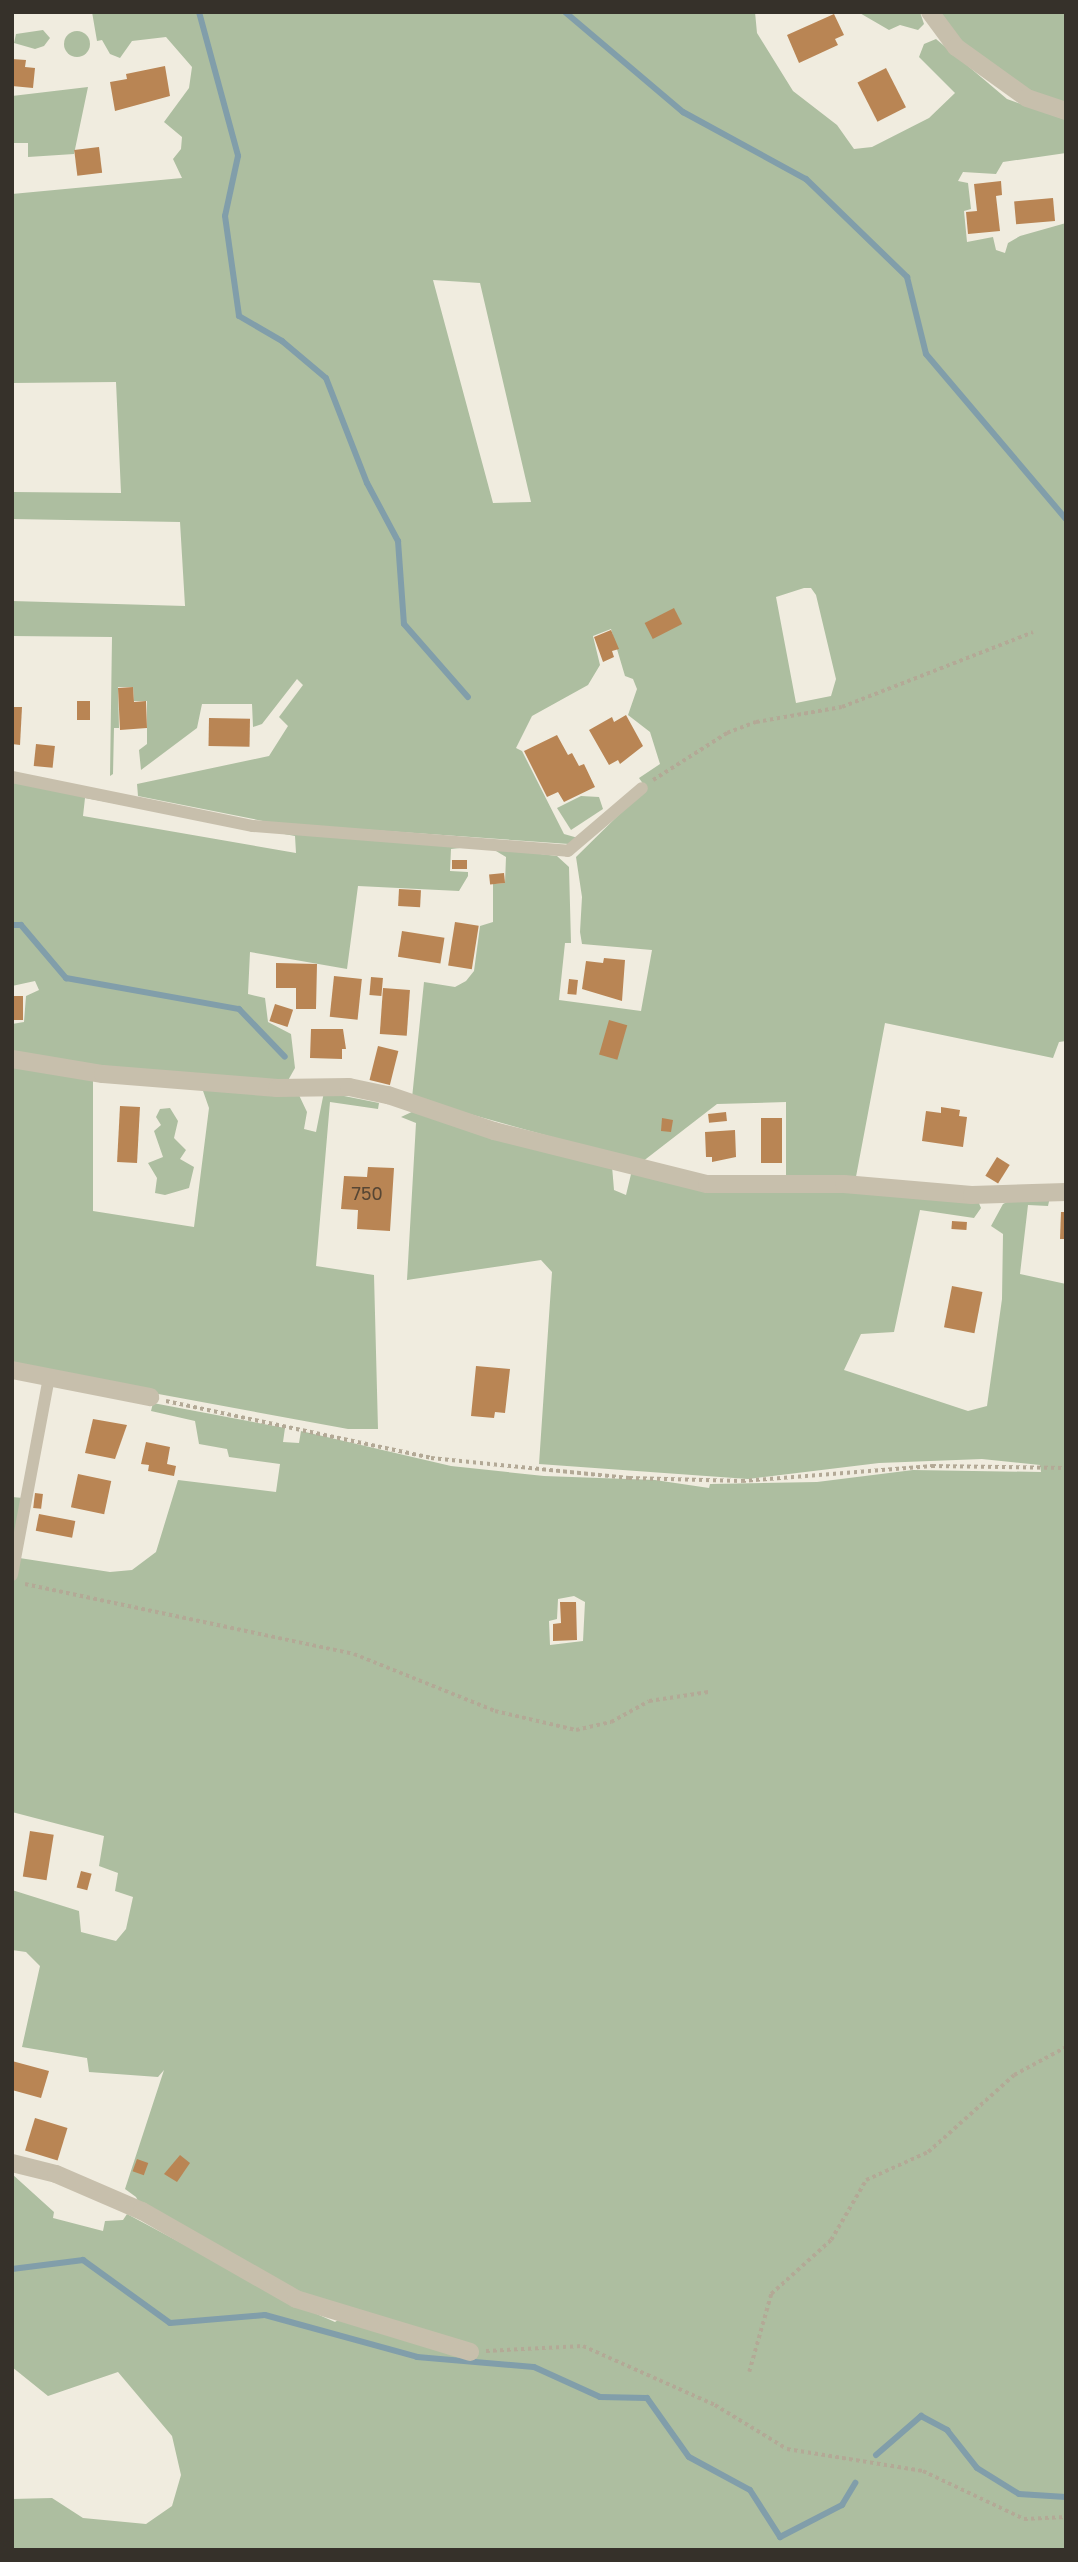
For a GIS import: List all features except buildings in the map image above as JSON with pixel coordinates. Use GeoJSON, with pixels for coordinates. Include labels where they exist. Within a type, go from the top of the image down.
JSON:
{"type":"FeatureCollection","features":[{"type":"Feature","properties":{"kind":"street"},"geometry":{"type":"LineString","coordinates":[[930,12],[956,47],[1027,98],[1066,111]]}},
{"type":"Feature","properties":{"kind":"street"},"geometry":{"type":"LineString","coordinates":[[12,1059],[109,1077],[182,1084],[277,1088],[349,1087],[388,1095],[494,1131],[707,1184],[844,1184],[972,1195],[1066,1192]]}},
{"type":"Feature","properties":{"kind":"street"},"geometry":{"type":"LineString","coordinates":[[12,1370],[150,1397]]}},
{"type":"Feature","properties":{"kind":"street"},"geometry":{"type":"LineString","coordinates":[[12,2163],[56,2175],[142,2211],[296,2300],[470,2352]]}},
{"type":"Feature","properties":{"kind":"lane"},"geometry":{"type":"LineString","coordinates":[[12,777],[253,826],[568,851],[642,788]]}},
{"type":"Feature","properties":{"kind":"lane"},"geometry":{"type":"LineString","coordinates":[[12,1575],[50,1377]]}},
{"type":"Feature","properties":{"kind":"path"},"geometry":{"type":"LineString","coordinates":[[642,788],[685,756],[727,733],[756,722],[842,706],[1032,632]]}},
{"type":"Feature","properties":{"kind":"path"},"geometry":{"type":"LineString","coordinates":[[150,1397],[432,1458],[604,1476],[742,1481],[932,1466],[1066,1468]]}},
{"type":"Feature","properties":{"kind":"path"},"geometry":{"type":"LineString","coordinates":[[12,1582],[354,1654],[495,1711],[576,1730],[601,1726],[649,1701],[708,1692]]}},
{"type":"Feature","properties":{"kind":"path"},"geometry":{"type":"LineString","coordinates":[[749,2372],[771,2294],[831,2240],[866,2180],[928,2152],[1014,2075],[1066,2047]]}},
{"type":"Feature","properties":{"kind":"path"},"geometry":{"type":"LineString","coordinates":[[470,2352],[583,2346],[715,2405],[787,2449],[923,2471],[1024,2519],[1066,2517]]}},
{"type":"Feature","properties":{"kind":"green space"},"geometry":{"type":"Polygon","coordinates":[[[92,12],[755,12],[757,33],[793,91],[837,125],[854,149],[872,147],[929,118],[955,93],[919,57],[924,44],[936,39],[1007,99],[1066,120],[1066,153],[1003,162],[996,174],[963,172],[958,181],[968,183],[971,209],[964,211],[967,242],[993,237],[996,250],[1005,253],[1008,243],[1020,236],[1066,223],[1066,1041],[1059,1042],[1053,1058],[885,1023],[855,1182],[786,1176],[786,1102],[717,1104],[642,1162],[412,1098],[424,982],[455,987],[466,981],[474,971],[480,926],[493,922],[493,884],[505,883],[506,857],[491,848],[557,856],[569,867],[571,943],[565,943],[559,1000],[641,1011],[652,950],[582,944],[582,897],[576,857],[646,788],[639,778],[660,764],[650,732],[628,715],[637,689],[633,679],[625,676],[611,629],[593,636],[600,665],[588,685],[532,716],[516,748],[522,751],[564,834],[578,838],[569,844],[273,823],[138,796],[137,784],[269,756],[288,726],[279,717],[303,685],[297,679],[262,724],[253,727],[252,704],[202,704],[197,728],[141,770],[139,750],[147,744],[147,701],[134,701],[133,687],[118,687],[119,728],[114,728],[113,774],[110,776],[112,637],[12,636],[12,601],[185,606],[180,522],[12,519],[12,492],[121,493],[116,382],[12,383],[12,194],[182,178],[173,159],[181,149],[182,137],[164,122],[189,88],[192,67],[166,37],[132,41],[120,58],[110,54],[102,40],[97,41],[92,12]],[[433,280],[493,503],[531,502],[480,283],[433,280]],[[811,588],[776,597],[796,703],[831,696],[836,679],[816,595],[811,588]]]}},
{"type":"Feature","properties":{"kind":"green space"},"geometry":{"type":"Polygon","coordinates":[[[858,12],[920,12],[924,24],[918,30],[900,25],[889,30],[858,12]]]}},
{"type":"Feature","properties":{"kind":"green space"},"geometry":{"type":"Polygon","coordinates":[[[933,12],[1066,12],[1066,107],[1042,100],[989,69],[933,12]]]}},
{"type":"Feature","properties":{"kind":"green space"},"geometry":{"type":"Polygon","coordinates":[[[43,30],[50,38],[44,46],[35,49],[14,43],[16,34],[43,30]]]}},
{"type":"Feature","properties":{"kind":"green space"},"geometry":{"type":"Polygon","coordinates":[[[77,31],[86,35],[90,44],[86,53],[77,57],[68,53],[64,44],[68,35],[77,31]]]}},
{"type":"Feature","properties":{"kind":"green space"},"geometry":{"type":"Polygon","coordinates":[[[88,87],[74,154],[28,157],[28,143],[12,143],[12,96],[88,87]]]}},
{"type":"Feature","properties":{"kind":"green space"},"geometry":{"type":"Polygon","coordinates":[[[12,780],[280,831],[469,847],[451,849],[450,871],[468,872],[459,891],[358,886],[347,969],[250,952],[248,994],[265,998],[268,1022],[291,1034],[295,1068],[286,1084],[230,1082],[12,1054],[12,1024],[24,1022],[26,996],[39,990],[35,981],[12,986],[12,780]],[[85,798],[83,816],[296,853],[295,836],[85,798]]]}},
{"type":"Feature","properties":{"kind":"green space"},"geometry":{"type":"Polygon","coordinates":[[[581,796],[599,797],[603,809],[571,830],[557,808],[581,796]]]}},
{"type":"Feature","properties":{"kind":"green space"},"geometry":{"type":"Polygon","coordinates":[[[12,1062],[93,1078],[93,1211],[194,1227],[209,1108],[202,1088],[298,1093],[307,1112],[304,1129],[316,1132],[324,1092],[379,1103],[378,1109],[330,1102],[316,1266],[374,1275],[378,1429],[348,1429],[12,1367],[12,1062]]]}},
{"type":"Feature","properties":{"kind":"green space"},"geometry":{"type":"Polygon","coordinates":[[[170,1108],[178,1121],[174,1138],[186,1150],[180,1159],[194,1167],[189,1188],[165,1195],[155,1193],[157,1178],[148,1163],[163,1157],[154,1131],[161,1125],[156,1117],[160,1109],[170,1108]]]}},
{"type":"Feature","properties":{"kind":"green space"},"geometry":{"type":"Polygon","coordinates":[[[416,1110],[612,1166],[614,1190],[626,1195],[632,1170],[978,1201],[981,1208],[974,1218],[920,1210],[894,1332],[861,1334],[844,1370],[968,1411],[987,1406],[1002,1299],[1003,1234],[991,1226],[1003,1204],[1015,1198],[1050,1197],[1048,1206],[1028,1205],[1020,1274],[1066,1284],[1066,2550],[12,2550],[12,2499],[52,2498],[83,2518],[146,2524],[172,2506],[181,2475],[172,2436],[118,2372],[48,2396],[12,2367],[12,2174],[54,2212],[53,2218],[103,2231],[105,2221],[123,2220],[127,2214],[303,2308],[335,2322],[345,2315],[299,2295],[141,2207],[136,2197],[125,2189],[164,2070],[158,2077],[89,2072],[87,2058],[22,2047],[40,1966],[26,1952],[12,1950],[12,1890],[79,1911],[81,1932],[116,1941],[126,1929],[133,1897],[115,1891],[118,1873],[99,1866],[104,1836],[12,1812],[12,1497],[23,1498],[13,1557],[110,1572],[132,1570],[156,1552],[178,1480],[276,1492],[280,1464],[229,1457],[227,1449],[199,1444],[195,1421],[151,1411],[153,1403],[285,1428],[283,1442],[299,1443],[301,1431],[451,1466],[544,1476],[655,1480],[709,1488],[710,1484],[817,1482],[913,1470],[1041,1472],[1040,1465],[982,1459],[879,1463],[748,1479],[539,1464],[552,1272],[541,1260],[407,1280],[416,1123],[401,1117],[416,1110]],[[574,1596],[558,1599],[557,1619],[549,1621],[550,1645],[583,1641],[585,1602],[574,1596]]]}},
{"type":"Feature","properties":{"kind":"waterway"},"geometry":{"type":"LineString","coordinates":[[199,12],[238,156],[225,216],[239,316],[282,341],[326,378],[367,483],[398,541],[404,624],[468,697]]}},
{"type":"Feature","properties":{"kind":"waterway"},"geometry":{"type":"LineString","coordinates":[[565,12],[683,112],[806,179],[907,277],[926,354],[1066,519]]}},
{"type":"Feature","properties":{"kind":"waterway"},"geometry":{"type":"LineString","coordinates":[[12,925],[21,925],[66,978],[239,1009],[285,1057]]}},
{"type":"Feature","properties":{"kind":"waterway"},"geometry":{"type":"LineString","coordinates":[[12,2269],[83,2260],[170,2323],[265,2315],[417,2357],[534,2367],[600,2397],[647,2398],[689,2457],[750,2490],[780,2537],[842,2505],[855,2483]]}},
{"type":"Feature","properties":{"kind":"waterway"},"geometry":{"type":"LineString","coordinates":[[876,2455],[921,2416],[947,2430],[977,2468],[1019,2494],[1066,2497]]}}]}
